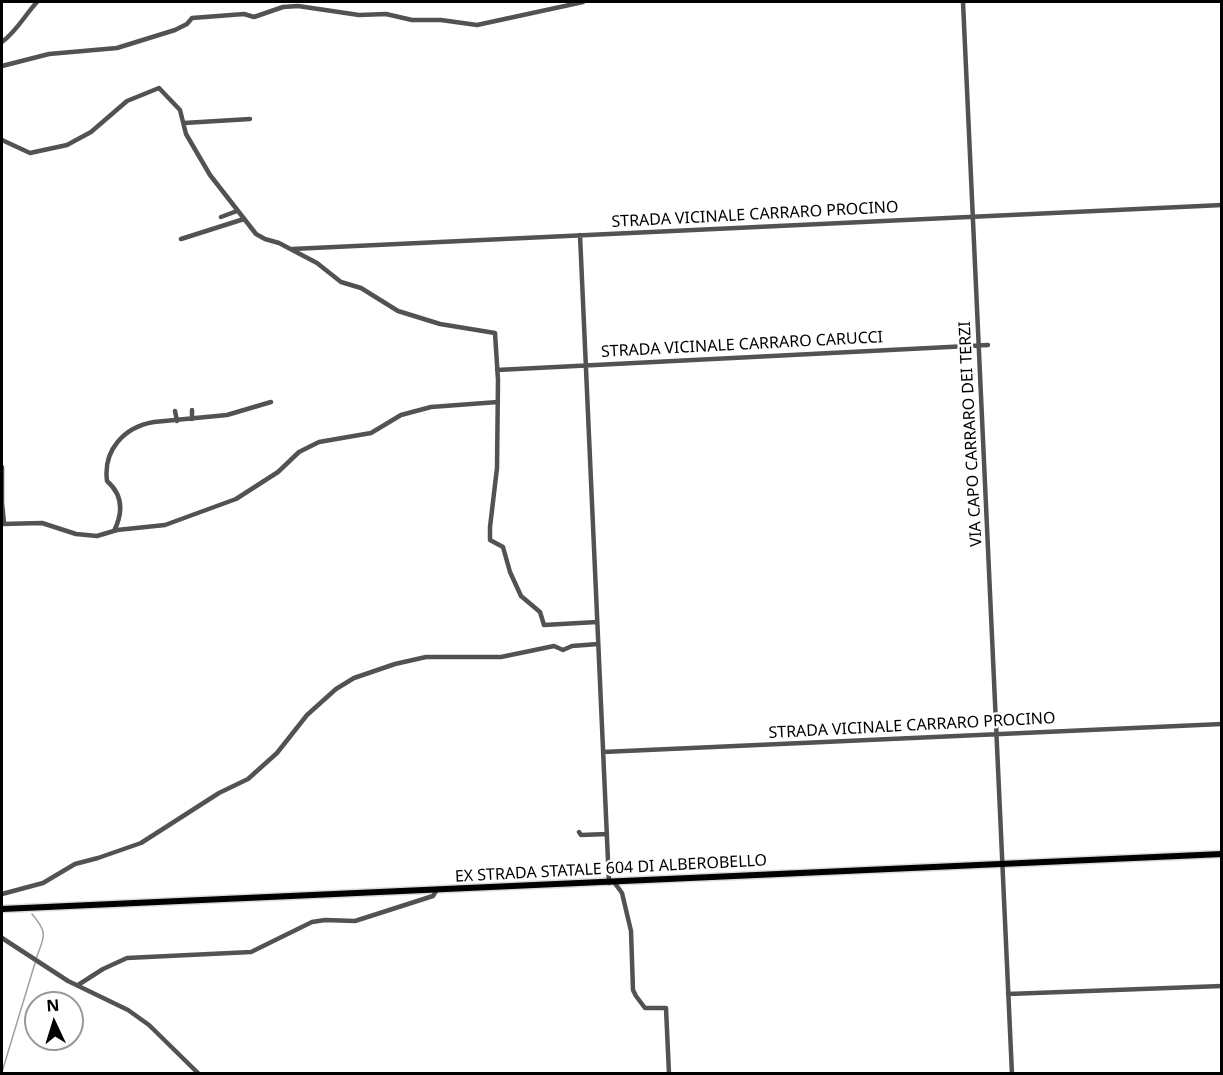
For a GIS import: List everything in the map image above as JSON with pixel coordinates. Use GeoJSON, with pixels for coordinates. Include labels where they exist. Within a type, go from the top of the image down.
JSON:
{"type":"FeatureCollection","features":[{"type":"Feature","properties":{"kind":"main road","name":"EX STRADA STATALE 604 DI ALBEROBELLO"},"geometry":{"type":"LineString","coordinates":[[2,909],[1221,854]]}},
{"type":"Feature","properties":{"kind":"street"},"geometry":{"type":"LineString","coordinates":[[2,42],[37,2]]}},
{"type":"Feature","properties":{"kind":"street"},"geometry":{"type":"LineString","coordinates":[[2,66],[50,54],[128,45],[175,30],[192,18],[244,14],[254,17],[290,6],[311,6],[359,15],[386,14],[412,20],[441,20],[477,25],[583,2]]}},
{"type":"Feature","properties":{"kind":"street","name":"VIA CAPO CARRARO DEI TERZI"},"geometry":{"type":"LineString","coordinates":[[963,2],[1012,1074]]}},
{"type":"Feature","properties":{"kind":"street"},"geometry":{"type":"LineString","coordinates":[[2,140],[30,153],[67,145],[91,132],[127,101],[158,88],[178,107],[188,137],[210,175],[260,237],[279,243],[317,263],[341,282],[365,290],[398,311],[440,324],[495,333],[498,402],[497,468],[490,540],[503,547],[510,572],[521,596],[540,612],[544,625],[597,622]]}},
{"type":"Feature","properties":{"kind":"street"},"geometry":{"type":"LineString","coordinates":[[184,123],[250,119]]}},
{"type":"Feature","properties":{"kind":"street","name":"STRADA VICINALE CARRARO PROCINO"},"geometry":{"type":"LineString","coordinates":[[290,249],[1221,205]]}},
{"type":"Feature","properties":{"kind":"street"},"geometry":{"type":"LineString","coordinates":[[221,217],[237,211]]}},
{"type":"Feature","properties":{"kind":"street"},"geometry":{"type":"LineString","coordinates":[[181,239],[244,219]]}},
{"type":"Feature","properties":{"kind":"street"},"geometry":{"type":"LineString","coordinates":[[580,235],[607,834],[612,882],[622,893],[631,931],[634,993],[645,1008],[666,1008],[669,1074]]}},
{"type":"Feature","properties":{"kind":"street","name":"STRADA VICINALE CARRARO CARUCCI"},"geometry":{"type":"LineString","coordinates":[[497,370],[988,345]]}},
{"type":"Feature","properties":{"kind":"street"},"geometry":{"type":"LineString","coordinates":[[114,531],[121,501],[107,479],[111,450],[125,434],[139,425],[231,414],[271,402]]}},
{"type":"Feature","properties":{"kind":"street"},"geometry":{"type":"LineString","coordinates":[[2,467],[3,523],[42,522],[79,535],[100,536],[114,531],[170,524],[205,509],[234,501],[278,472],[299,452],[319,442],[367,434],[401,415],[431,407],[498,402]]}},
{"type":"Feature","properties":{"kind":"street"},"geometry":{"type":"LineString","coordinates":[[192,410],[192,419]]}},
{"type":"Feature","properties":{"kind":"street"},"geometry":{"type":"LineString","coordinates":[[175,411],[177,421]]}},
{"type":"Feature","properties":{"kind":"street"},"geometry":{"type":"LineString","coordinates":[[2,894],[43,883],[75,864],[141,843],[219,793],[248,779],[277,753],[307,715],[336,689],[354,678],[395,664],[426,657],[501,657],[554,646],[562,650],[572,646],[598,644]]}},
{"type":"Feature","properties":{"kind":"street","name":"STRADA VICINALE CARRARO PROCINO"},"geometry":{"type":"LineString","coordinates":[[603,752],[1221,724]]}},
{"type":"Feature","properties":{"kind":"street"},"geometry":{"type":"LineString","coordinates":[[579,832],[581,835],[607,834]]}},
{"type":"Feature","properties":{"kind":"street"},"geometry":{"type":"LineString","coordinates":[[78,985],[122,959],[251,952],[308,924],[320,921],[355,921],[433,896],[436,891]]}},
{"type":"Feature","properties":{"kind":"street"},"geometry":{"type":"LineString","coordinates":[[2,938],[56,973],[122,1006],[141,1019],[199,1074]]}},
{"type":"Feature","properties":{"kind":"street"},"geometry":{"type":"LineString","coordinates":[[1008,994],[1221,986]]}},
{"type":"Feature","properties":{"kind":"waterway"},"geometry":{"type":"LineString","coordinates":[[32,914],[43,931],[36,959]]}},
{"type":"Feature","properties":{"kind":"waterway"},"geometry":{"type":"LineString","coordinates":[[2,1072],[35,963]]}}]}
